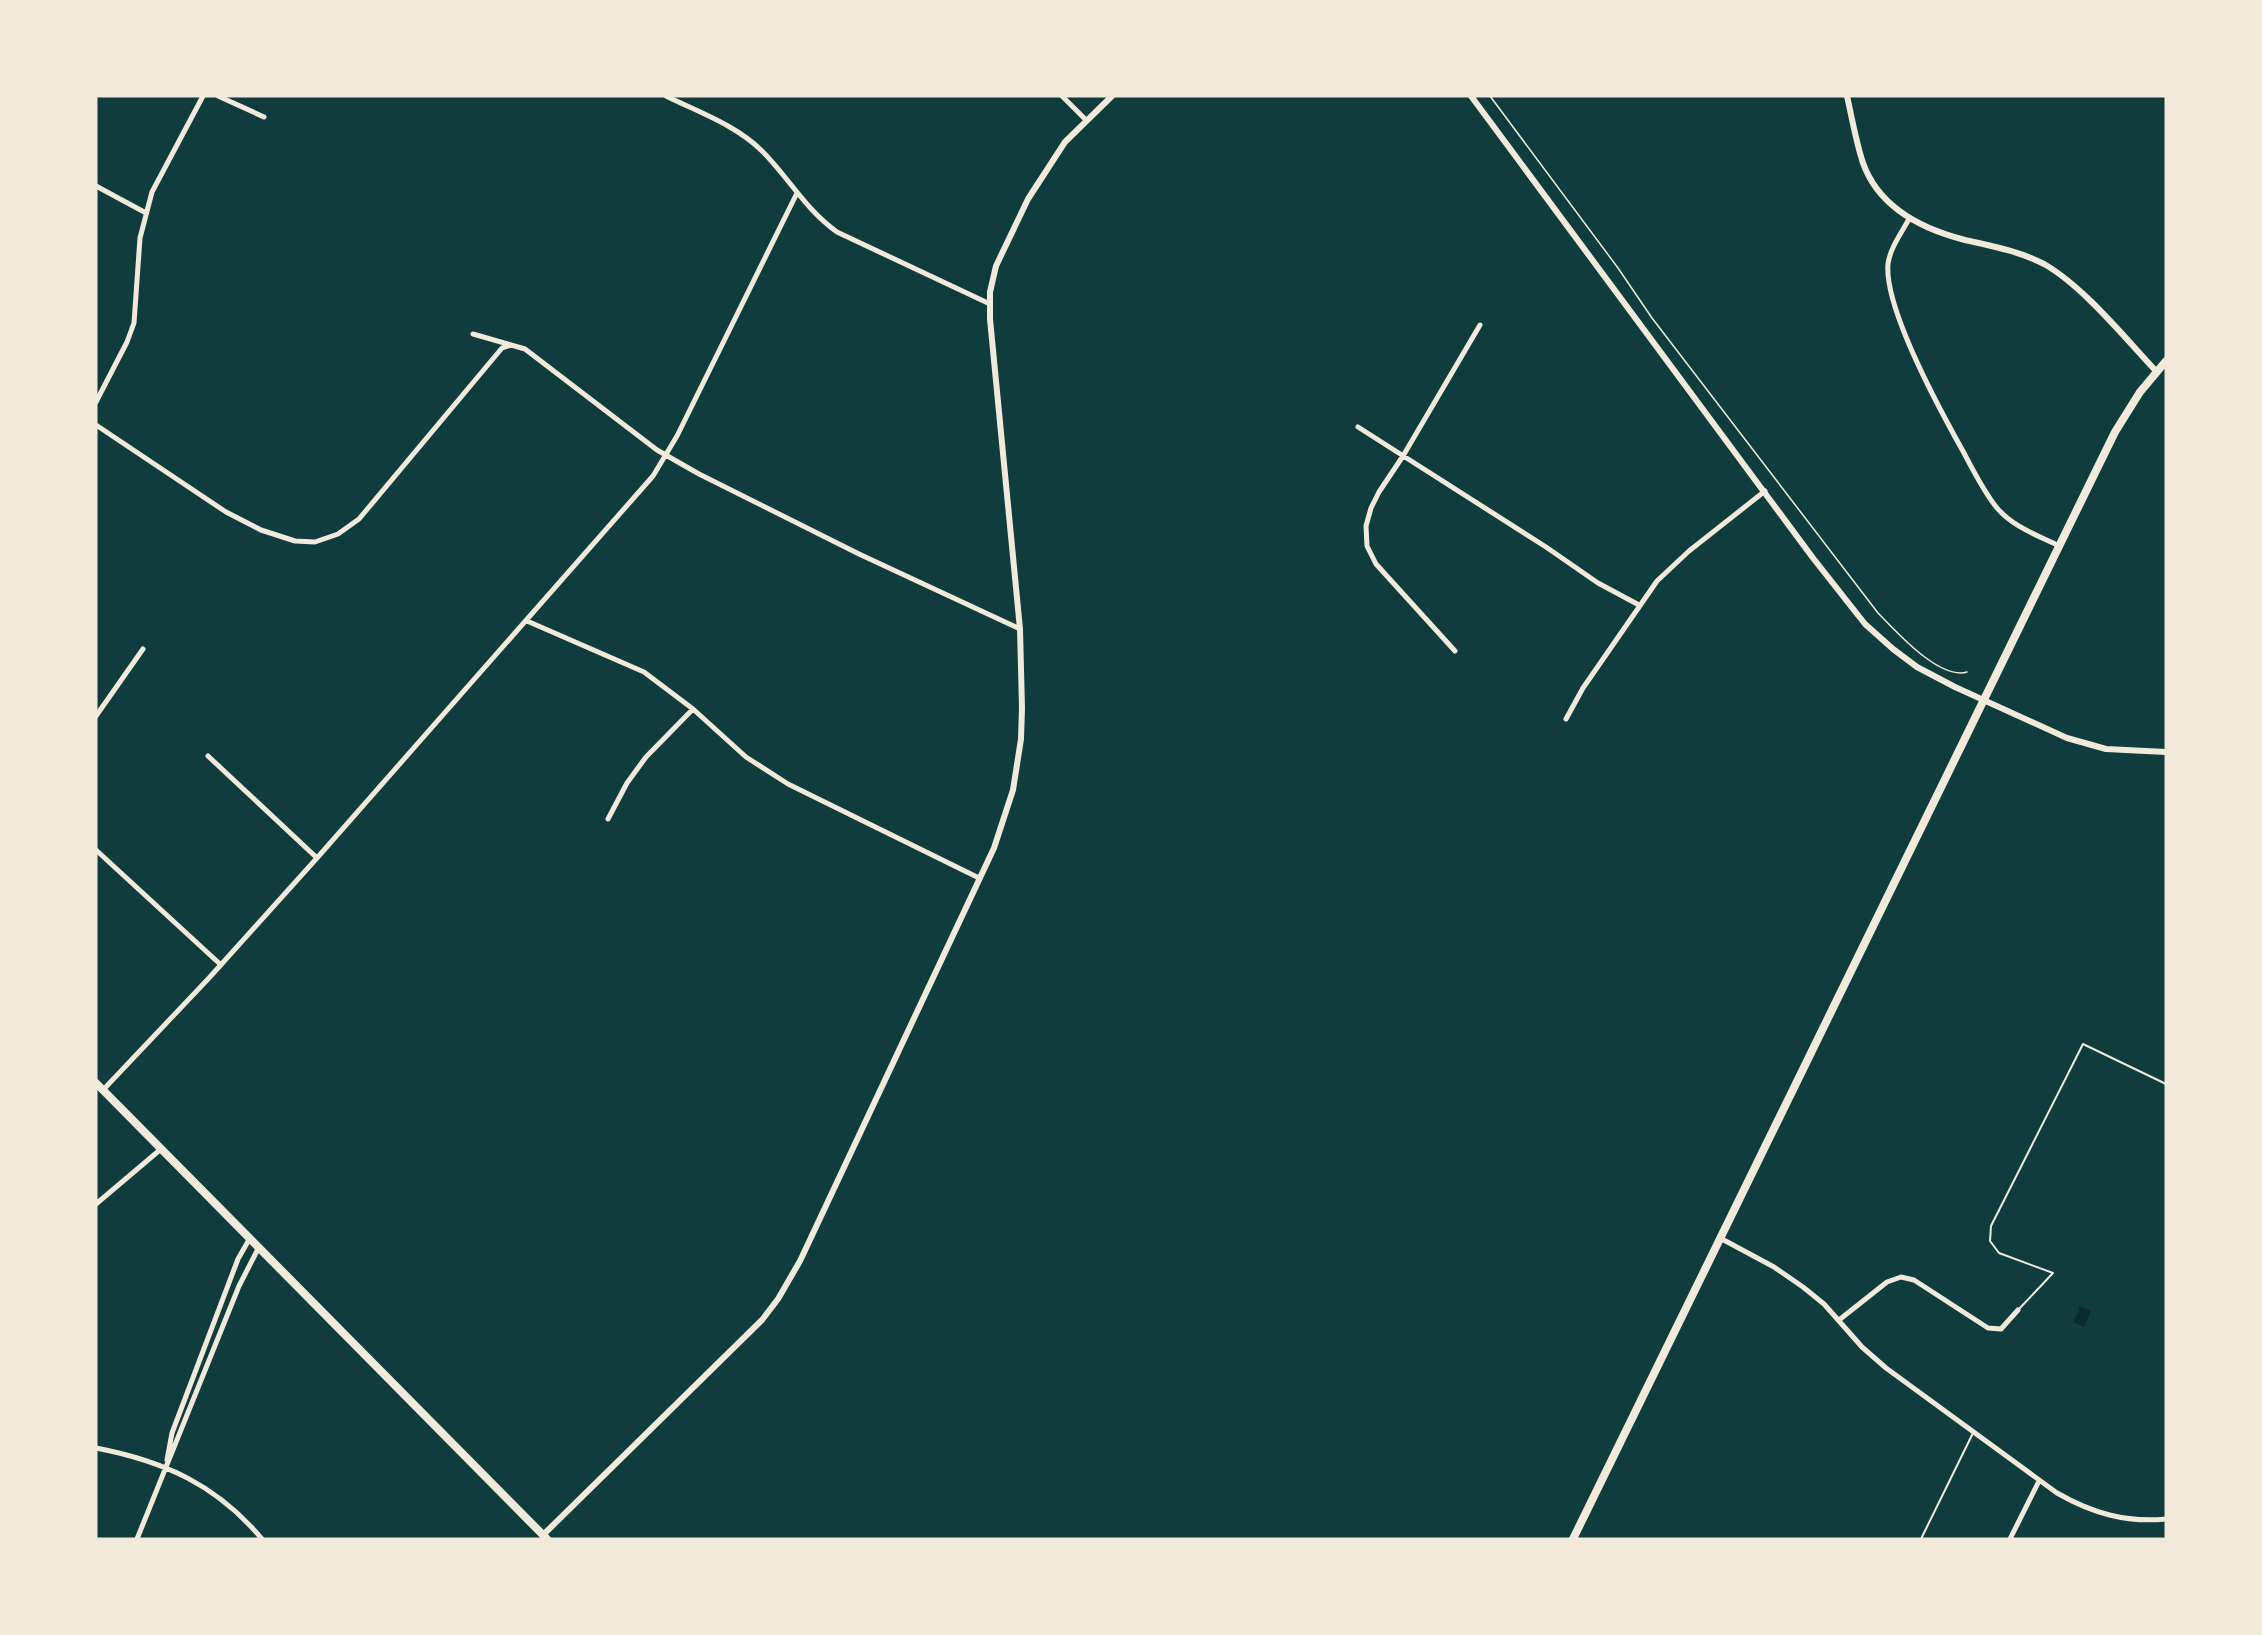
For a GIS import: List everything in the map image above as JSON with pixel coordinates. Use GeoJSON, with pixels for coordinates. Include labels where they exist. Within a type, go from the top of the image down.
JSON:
{"type":"FeatureCollection","features":[{"type":"Feature","properties":{"kind":"main road"},"geometry":{"type":"LineString","coordinates":[[1573,1539],[2115,432],[2133,402],[2166,361]]}},
{"type":"Feature","properties":{"kind":"main road"},"geometry":{"type":"LineString","coordinates":[[96,1083],[545,1537]]}},
{"type":"Feature","properties":{"kind":"street"},"geometry":{"type":"LineString","coordinates":[[96,402],[127,342],[134,323],[139,254],[152,192],[203,96]]}},
{"type":"Feature","properties":{"kind":"street"},"geometry":{"type":"LineString","coordinates":[[218,96],[264,117]]}},
{"type":"Feature","properties":{"kind":"street"},"geometry":{"type":"LineString","coordinates":[[666,96],[746,137],[762,151],[819,219],[837,232],[990,303]]}},
{"type":"Feature","properties":{"kind":"street"},"geometry":{"type":"LineString","coordinates":[[1062,96],[1086,120]]}},
{"type":"Feature","properties":{"kind":"street"},"geometry":{"type":"LineString","coordinates":[[545,1537],[738,1344],[778,1299],[800,1261],[1005,818],[1017,772],[1022,708],[1020,629],[990,303],[991,282],[996,266],[1028,199],[1065,142],[1112,96]]}},
{"type":"Feature","properties":{"kind":"street"},"geometry":{"type":"LineString","coordinates":[[1471,96],[1813,558],[1865,624],[1893,650],[1917,667],[1983,700],[2087,744],[2106,749],[2166,752]]}},
{"type":"Feature","properties":{"kind":"street"},"geometry":{"type":"LineString","coordinates":[[1847,96],[1867,170],[1883,195],[1909,219],[1938,233],[2017,253],[2053,269],[2087,299],[2156,371]]}},
{"type":"Feature","properties":{"kind":"street"},"geometry":{"type":"LineString","coordinates":[[96,186],[146,213]]}},
{"type":"Feature","properties":{"kind":"street"},"geometry":{"type":"LineString","coordinates":[[103,1090],[317,858],[644,489],[666,456],[797,193]]}},
{"type":"Feature","properties":{"kind":"street"},"geometry":{"type":"LineString","coordinates":[[1909,219],[1891,252],[1888,272],[1900,320],[1927,382],[1977,477],[1997,508],[2019,527],[2059,546]]}},
{"type":"Feature","properties":{"kind":"street"},"geometry":{"type":"LineString","coordinates":[[1455,651],[1376,564],[1367,546],[1366,530],[1368,516],[1379,492],[1403,456],[1480,325]]}},
{"type":"Feature","properties":{"kind":"street"},"geometry":{"type":"LineString","coordinates":[[472,334],[525,349],[666,456],[699,474],[859,554],[1020,629]]}},
{"type":"Feature","properties":{"kind":"street"},"geometry":{"type":"LineString","coordinates":[[96,425],[249,526],[295,541],[315,542],[338,534],[359,519],[502,348],[516,345]]}},
{"type":"Feature","properties":{"kind":"street"},"geometry":{"type":"LineString","coordinates":[[1358,427],[1546,547],[1598,583],[1638,605]]}},
{"type":"Feature","properties":{"kind":"street"},"geometry":{"type":"LineString","coordinates":[[1566,718],[1638,605],[1657,581],[1672,566],[1765,491]]}},
{"type":"Feature","properties":{"kind":"street"},"geometry":{"type":"LineString","coordinates":[[526,621],[637,668],[693,709],[746,757],[779,778],[979,878]]}},
{"type":"Feature","properties":{"kind":"street"},"geometry":{"type":"LineString","coordinates":[[96,716],[143,649]]}},
{"type":"Feature","properties":{"kind":"street"},"geometry":{"type":"LineString","coordinates":[[608,819],[627,783],[646,757],[693,709]]}},
{"type":"Feature","properties":{"kind":"street"},"geometry":{"type":"LineString","coordinates":[[208,756],[317,858]]}},
{"type":"Feature","properties":{"kind":"street"},"geometry":{"type":"LineString","coordinates":[[96,849],[221,964]]}},
{"type":"Feature","properties":{"kind":"street"},"geometry":{"type":"LineString","coordinates":[[96,1204],[160,1149]]}},
{"type":"Feature","properties":{"kind":"street"},"geometry":{"type":"LineString","coordinates":[[166,1468],[172,1433],[238,1259],[250,1238]]}},
{"type":"Feature","properties":{"kind":"street"},"geometry":{"type":"LineString","coordinates":[[1720,1238],[1793,1279],[1824,1304],[1873,1358],[2039,1481],[2070,1501],[2112,1517],[2143,1520],[2166,1519]]}},
{"type":"Feature","properties":{"kind":"street"},"geometry":{"type":"LineString","coordinates":[[138,1539],[239,1286],[259,1247]]}},
{"type":"Feature","properties":{"kind":"street"},"geometry":{"type":"LineString","coordinates":[[1839,1320],[1887,1282],[1901,1277],[1914,1280],[1988,1328],[2001,1329],[2018,1310]]}},
{"type":"Feature","properties":{"kind":"street"},"geometry":{"type":"LineString","coordinates":[[96,1449],[128,1455],[166,1468],[230,1505],[262,1539]]}},
{"type":"Feature","properties":{"kind":"street"},"geometry":{"type":"LineString","coordinates":[[2010,1539],[2039,1481]]}},
{"type":"Feature","properties":{"kind":"lane"},"geometry":{"type":"LineString","coordinates":[[2018,1310],[2053,1273],[1999,1253],[1990,1241],[1991,1226],[2083,1044],[2166,1084]]}},
{"type":"Feature","properties":{"kind":"lane"},"geometry":{"type":"LineString","coordinates":[[1921,1539],[1973,1432]]}},
{"type":"Feature","properties":{"kind":"path"},"geometry":{"type":"LineString","coordinates":[[1490,96],[1710,395],[1878,613],[1898,633],[1947,672],[1959,674],[1967,672]]}},
{"type":"Feature","properties":{"kind":"water"},"geometry":{"type":"Polygon","coordinates":[[[2080,1306],[2091,1311],[2084,1327],[2073,1322],[2080,1306]]]}}]}
